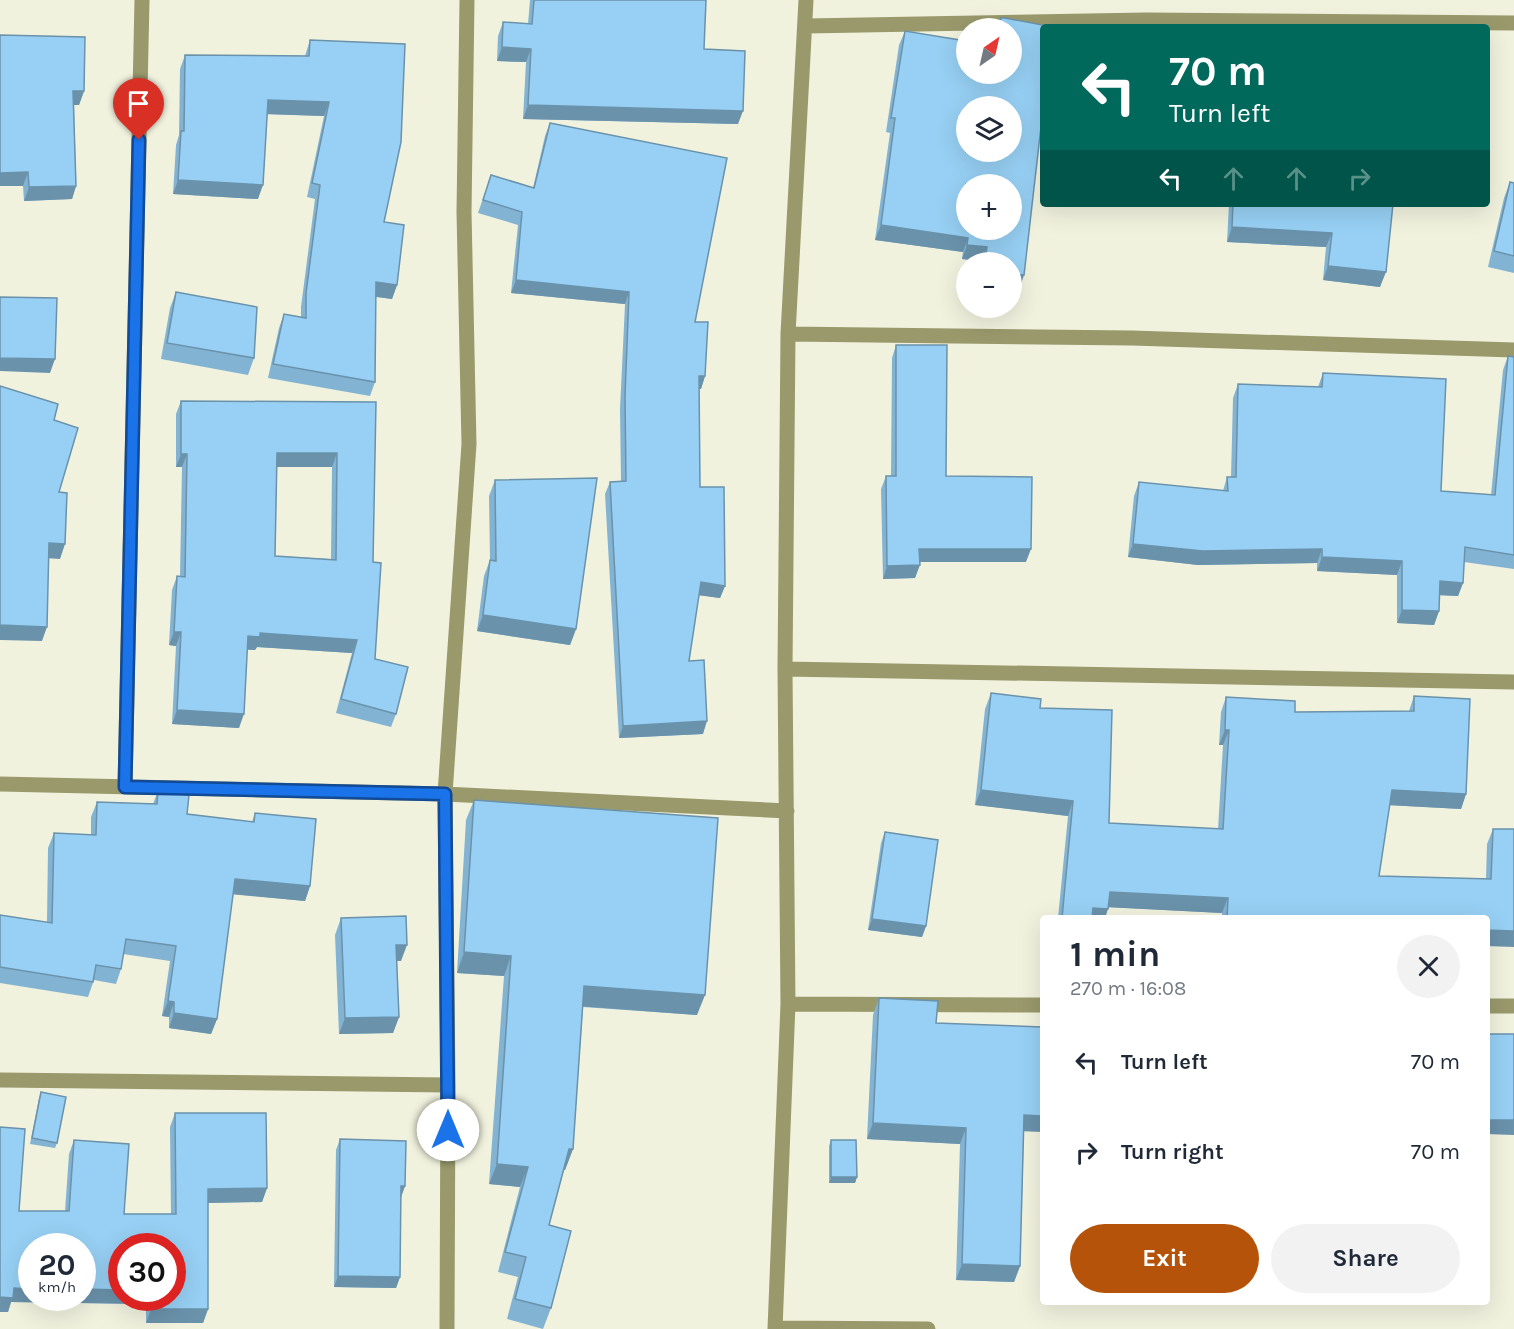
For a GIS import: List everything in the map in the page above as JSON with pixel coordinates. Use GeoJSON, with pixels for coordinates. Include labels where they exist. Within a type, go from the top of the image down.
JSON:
{"type":"FeatureCollection","features":[{"type":"Feature","properties":{"kind":"street"},"geometry":{"type":"LineString","coordinates":[[125,787],[142,0]]}},
{"type":"Feature","properties":{"kind":"street"},"geometry":{"type":"LineString","coordinates":[[447,1329],[448,1085],[445,794],[469,444],[464,212],[467,0]]}},
{"type":"Feature","properties":{"kind":"street"},"geometry":{"type":"LineString","coordinates":[[806,0],[788,334],[785,669],[788,1004],[775,1329],[928,1329]]}},
{"type":"Feature","properties":{"kind":"street"},"geometry":{"type":"LineString","coordinates":[[806,26],[1146,20],[1514,23]]}},
{"type":"Feature","properties":{"kind":"street"},"geometry":{"type":"LineString","coordinates":[[788,334],[1132,338],[1514,350]]}},
{"type":"Feature","properties":{"kind":"street"},"geometry":{"type":"LineString","coordinates":[[785,669],[1514,682]]}},
{"type":"Feature","properties":{"kind":"street"},"geometry":{"type":"LineString","coordinates":[[0,784],[445,794],[787,811]]}},
{"type":"Feature","properties":{"kind":"street"},"geometry":{"type":"LineString","coordinates":[[788,1004],[1040,1005]]}},
{"type":"Feature","properties":{"kind":"street"},"geometry":{"type":"LineString","coordinates":[[1490,1006],[1514,1006]]}},
{"type":"Feature","properties":{"kind":"street"},"geometry":{"type":"LineString","coordinates":[[0,1080],[448,1085]]}},
{"type":"Feature","properties":{"kind":"building"},"geometry":{"type":"Polygon","coordinates":[[[534,0],[706,0],[704,49],[745,51],[743,111],[528,105],[531,49],[502,47],[503,22],[532,24],[534,0]]]}},
{"type":"Feature","properties":{"kind":"building"},"geometry":{"type":"Polygon","coordinates":[[[1022,21],[1040,25],[1040,136],[1024,275],[1022,275],[1022,252],[986,252],[987,247],[967,245],[968,240],[1022,240],[1022,174],[956,174],[956,236],[881,225],[895,118],[891,118],[905,31],[956,39],[956,84],[1022,84],[1022,21]]]}},
{"type":"Feature","properties":{"kind":"building"},"geometry":{"type":"Polygon","coordinates":[[[0,35],[85,37],[84,91],[73,91],[76,186],[29,187],[28,172],[0,173],[0,35]]]}},
{"type":"Feature","properties":{"kind":"building"},"geometry":{"type":"Polygon","coordinates":[[[310,40],[405,44],[401,142],[384,222],[404,225],[397,285],[376,282],[375,382],[273,364],[284,314],[306,318],[306,293],[320,185],[312,183],[329,102],[268,100],[263,185],[178,180],[181,131],[184,131],[185,55],[309,56],[310,40]]]}},
{"type":"Feature","properties":{"kind":"building"},"geometry":{"type":"Polygon","coordinates":[[[550,123],[727,158],[695,322],[708,322],[705,376],[699,376],[700,487],[724,487],[725,586],[701,582],[689,661],[704,660],[707,721],[623,726],[610,482],[626,481],[625,396],[629,292],[516,280],[522,212],[483,200],[491,175],[534,188],[550,123]]]}},
{"type":"Feature","properties":{"kind":"building"},"geometry":{"type":"Polygon","coordinates":[[[1510,182],[1514,183],[1514,256],[1494,251],[1510,182]]]}},
{"type":"Feature","properties":{"kind":"building"},"geometry":{"type":"Polygon","coordinates":[[[1233,207],[1393,207],[1386,272],[1328,266],[1332,233],[1232,227],[1233,207]]]}},
{"type":"Feature","properties":{"kind":"building"},"geometry":{"type":"Polygon","coordinates":[[[176,292],[257,307],[254,358],[167,343],[176,292]]]}},
{"type":"Feature","properties":{"kind":"building"},"geometry":{"type":"Polygon","coordinates":[[[0,297],[57,298],[55,359],[0,358],[0,297]]]}},
{"type":"Feature","properties":{"kind":"building"},"geometry":{"type":"Polygon","coordinates":[[[896,345],[947,345],[946,476],[1032,477],[1031,549],[919,549],[920,565],[887,566],[886,476],[896,476],[896,345]]]}},
{"type":"Feature","properties":{"kind":"building"},"geometry":{"type":"Polygon","coordinates":[[[1508,356],[1514,357],[1514,555],[1465,547],[1463,583],[1440,581],[1439,611],[1402,610],[1402,561],[1322,557],[1322,549],[1203,551],[1133,544],[1139,482],[1228,491],[1227,477],[1236,477],[1238,384],[1322,387],[1323,373],[1446,379],[1441,491],[1495,495],[1508,356]]]}},
{"type":"Feature","properties":{"kind":"building"},"geometry":{"type":"Polygon","coordinates":[[[0,386],[58,404],[54,420],[78,428],[59,492],[67,493],[65,544],[49,543],[47,627],[0,625],[0,386]]]}},
{"type":"Feature","properties":{"kind":"building"},"geometry":{"type":"Polygon","coordinates":[[[181,401],[376,402],[373,562],[381,563],[375,659],[408,667],[396,714],[341,699],[357,640],[260,633],[260,637],[248,636],[244,714],[177,710],[181,632],[174,632],[177,576],[185,577],[187,454],[181,454],[181,401]],[[277,453],[275,556],[336,560],[337,453],[277,453]]]}},
{"type":"Feature","properties":{"kind":"building"},"geometry":{"type":"Polygon","coordinates":[[[597,478],[576,629],[483,615],[490,560],[496,561],[495,480],[597,478]]]}},
{"type":"Feature","properties":{"kind":"building"},"geometry":{"type":"Polygon","coordinates":[[[991,693],[1041,699],[1040,708],[1112,710],[1109,823],[1223,829],[1229,730],[1225,730],[1226,697],[1295,701],[1295,712],[1414,711],[1414,696],[1470,699],[1466,794],[1392,790],[1379,876],[1491,879],[1493,829],[1514,829],[1514,931],[1490,930],[1490,915],[1227,915],[1228,898],[1110,892],[1108,909],[1093,908],[1092,915],[1062,915],[1073,801],[981,790],[991,693]]]}},
{"type":"Feature","properties":{"kind":"building"},"geometry":{"type":"Polygon","coordinates":[[[158,791],[189,795],[187,814],[254,822],[255,813],[316,819],[310,886],[235,879],[217,1019],[174,1013],[174,1002],[168,1001],[176,946],[126,939],[121,969],[96,965],[93,982],[0,967],[0,915],[52,923],[54,833],[96,835],[97,802],[157,804],[158,791]]]}},
{"type":"Feature","properties":{"kind":"building"},"geometry":{"type":"Polygon","coordinates":[[[474,800],[718,818],[705,995],[584,986],[573,1149],[569,1149],[549,1225],[571,1231],[551,1308],[515,1299],[526,1257],[505,1252],[528,1167],[497,1164],[511,956],[464,952],[474,800]]]}},
{"type":"Feature","properties":{"kind":"building"},"geometry":{"type":"Polygon","coordinates":[[[885,832],[938,840],[926,926],[872,919],[885,832]]]}},
{"type":"Feature","properties":{"kind":"building"},"geometry":{"type":"Polygon","coordinates":[[[406,916],[407,945],[396,945],[399,1017],[345,1018],[341,918],[406,916]]]}},
{"type":"Feature","properties":{"kind":"building"},"geometry":{"type":"Polygon","coordinates":[[[879,998],[938,1001],[936,1023],[1040,1027],[1040,1116],[1024,1115],[1020,1266],[962,1264],[966,1128],[873,1123],[879,998]]]}},
{"type":"Feature","properties":{"kind":"building"},"geometry":{"type":"Polygon","coordinates":[[[1490,1034],[1514,1034],[1514,1120],[1490,1120],[1490,1034]]]}},
{"type":"Feature","properties":{"kind":"building"},"geometry":{"type":"Polygon","coordinates":[[[41,1092],[66,1097],[57,1143],[32,1138],[41,1092]]]}},
{"type":"Feature","properties":{"kind":"building"},"geometry":{"type":"Polygon","coordinates":[[[175,1113],[266,1113],[267,1188],[208,1189],[208,1309],[186,1309],[186,1233],[108,1233],[108,1290],[96,1289],[96,1233],[18,1233],[18,1288],[14,1288],[13,1298],[0,1297],[0,1127],[25,1129],[19,1211],[69,1211],[74,1140],[129,1144],[124,1214],[176,1214],[175,1113]]]}},
{"type":"Feature","properties":{"kind":"building"},"geometry":{"type":"Polygon","coordinates":[[[340,1139],[406,1141],[405,1186],[401,1186],[400,1277],[338,1276],[340,1139]]]}},
{"type":"Feature","properties":{"kind":"building"},"geometry":{"type":"Polygon","coordinates":[[[831,1140],[856,1140],[857,1177],[831,1177],[831,1140]]]}},
{"type":"Feature","properties":{"kind":"route"},"geometry":{"type":"LineString","coordinates":[[139,140],[125,787],[445,794],[448,1130]]}}]}
